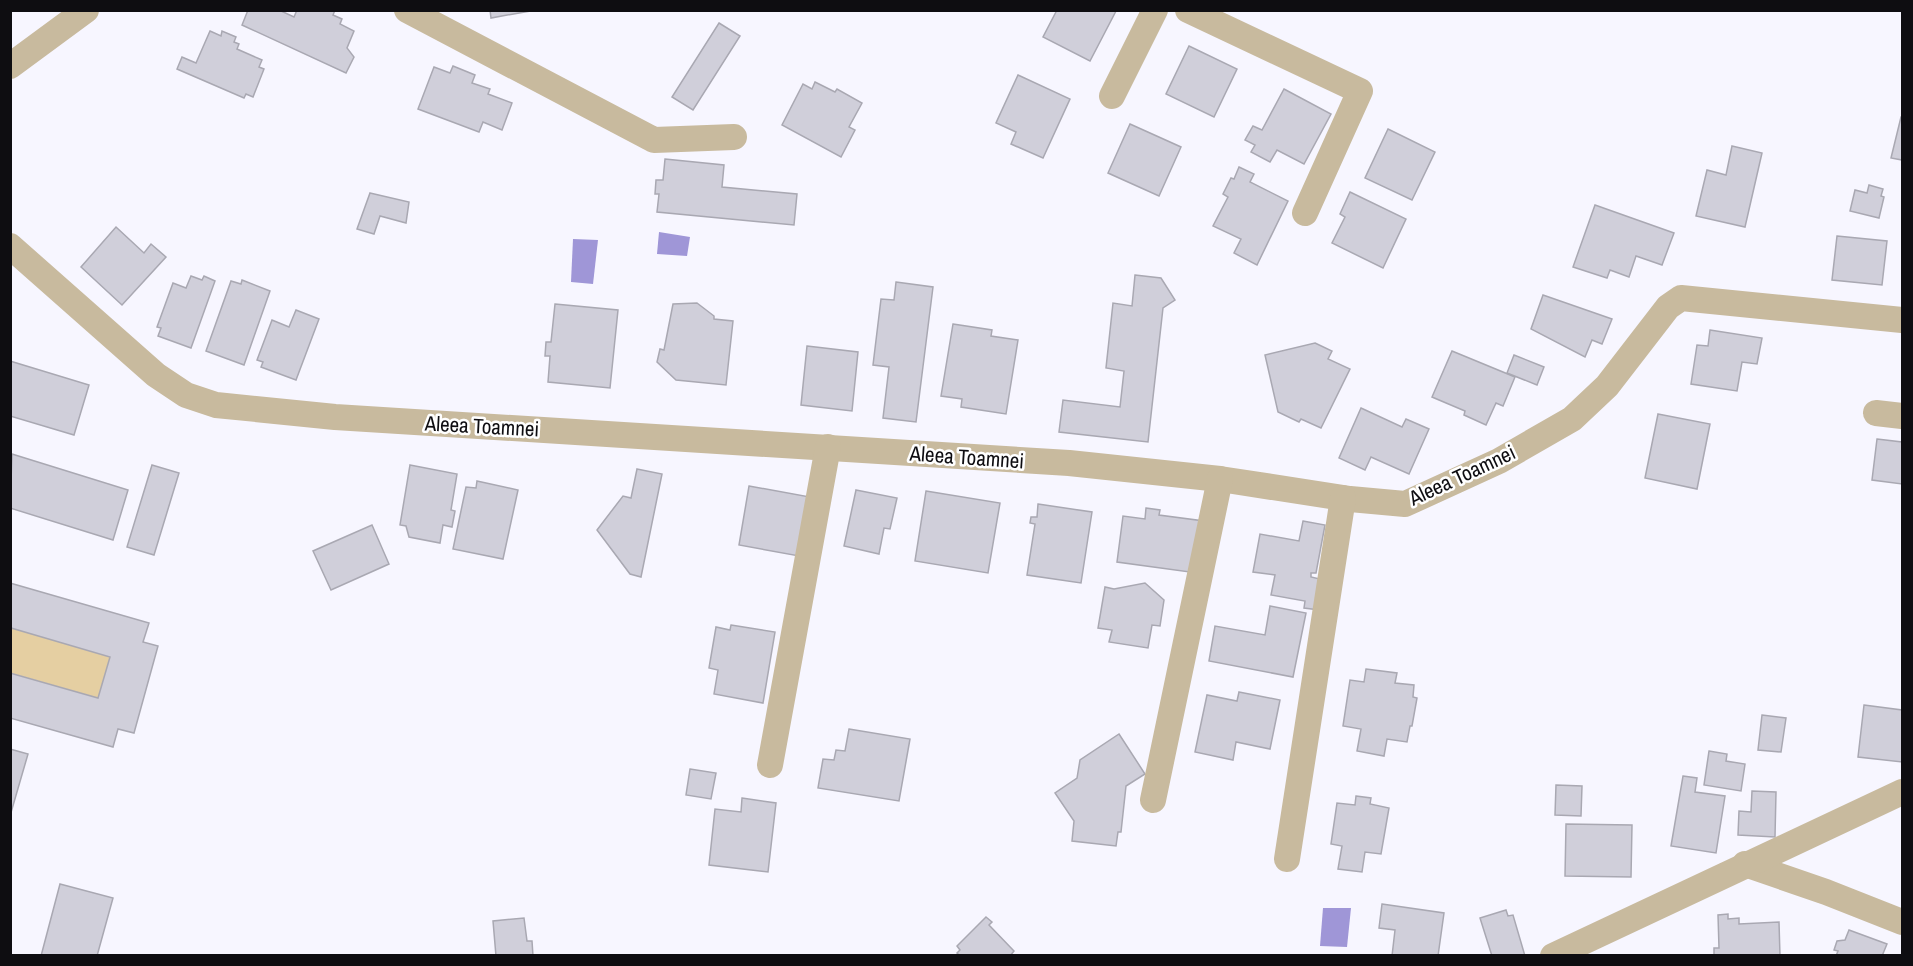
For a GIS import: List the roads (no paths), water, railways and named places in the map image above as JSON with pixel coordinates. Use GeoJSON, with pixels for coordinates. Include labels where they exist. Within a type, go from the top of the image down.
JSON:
{"type":"FeatureCollection","features":[{"type":"Feature","properties":{"kind":"street"},"geometry":{"type":"LineString","coordinates":[[10,66],[86,10]]}},
{"type":"Feature","properties":{"kind":"street"},"geometry":{"type":"LineString","coordinates":[[407,10],[654,140],[734,136]]}},
{"type":"Feature","properties":{"kind":"street"},"geometry":{"type":"LineString","coordinates":[[1112,96],[1155,10]]}},
{"type":"Feature","properties":{"kind":"street"},"geometry":{"type":"LineString","coordinates":[[1188,10],[1360,91],[1305,213]]}},
{"type":"Feature","properties":{"kind":"street","name":"Aleea Toamnei"},"geometry":{"type":"LineString","coordinates":[[10,246],[156,375],[186,395],[216,405],[335,417],[1069,463],[1220,479],[1343,498],[1405,504],[1499,461],[1572,419],[1607,386],[1668,307],[1681,298],[1902,320]]}},
{"type":"Feature","properties":{"kind":"street"},"geometry":{"type":"LineString","coordinates":[[1876,414],[1902,416]]}},
{"type":"Feature","properties":{"kind":"street"},"geometry":{"type":"LineString","coordinates":[[770,765],[828,447]]}},
{"type":"Feature","properties":{"kind":"street"},"geometry":{"type":"LineString","coordinates":[[1153,800],[1220,479]]}},
{"type":"Feature","properties":{"kind":"street"},"geometry":{"type":"LineString","coordinates":[[1287,859],[1343,498]]}},
{"type":"Feature","properties":{"kind":"street"},"geometry":{"type":"LineString","coordinates":[[1553,956],[1902,792]]}},
{"type":"Feature","properties":{"kind":"street"},"geometry":{"type":"LineString","coordinates":[[1745,864],[1826,892],[1902,922]]}}]}
